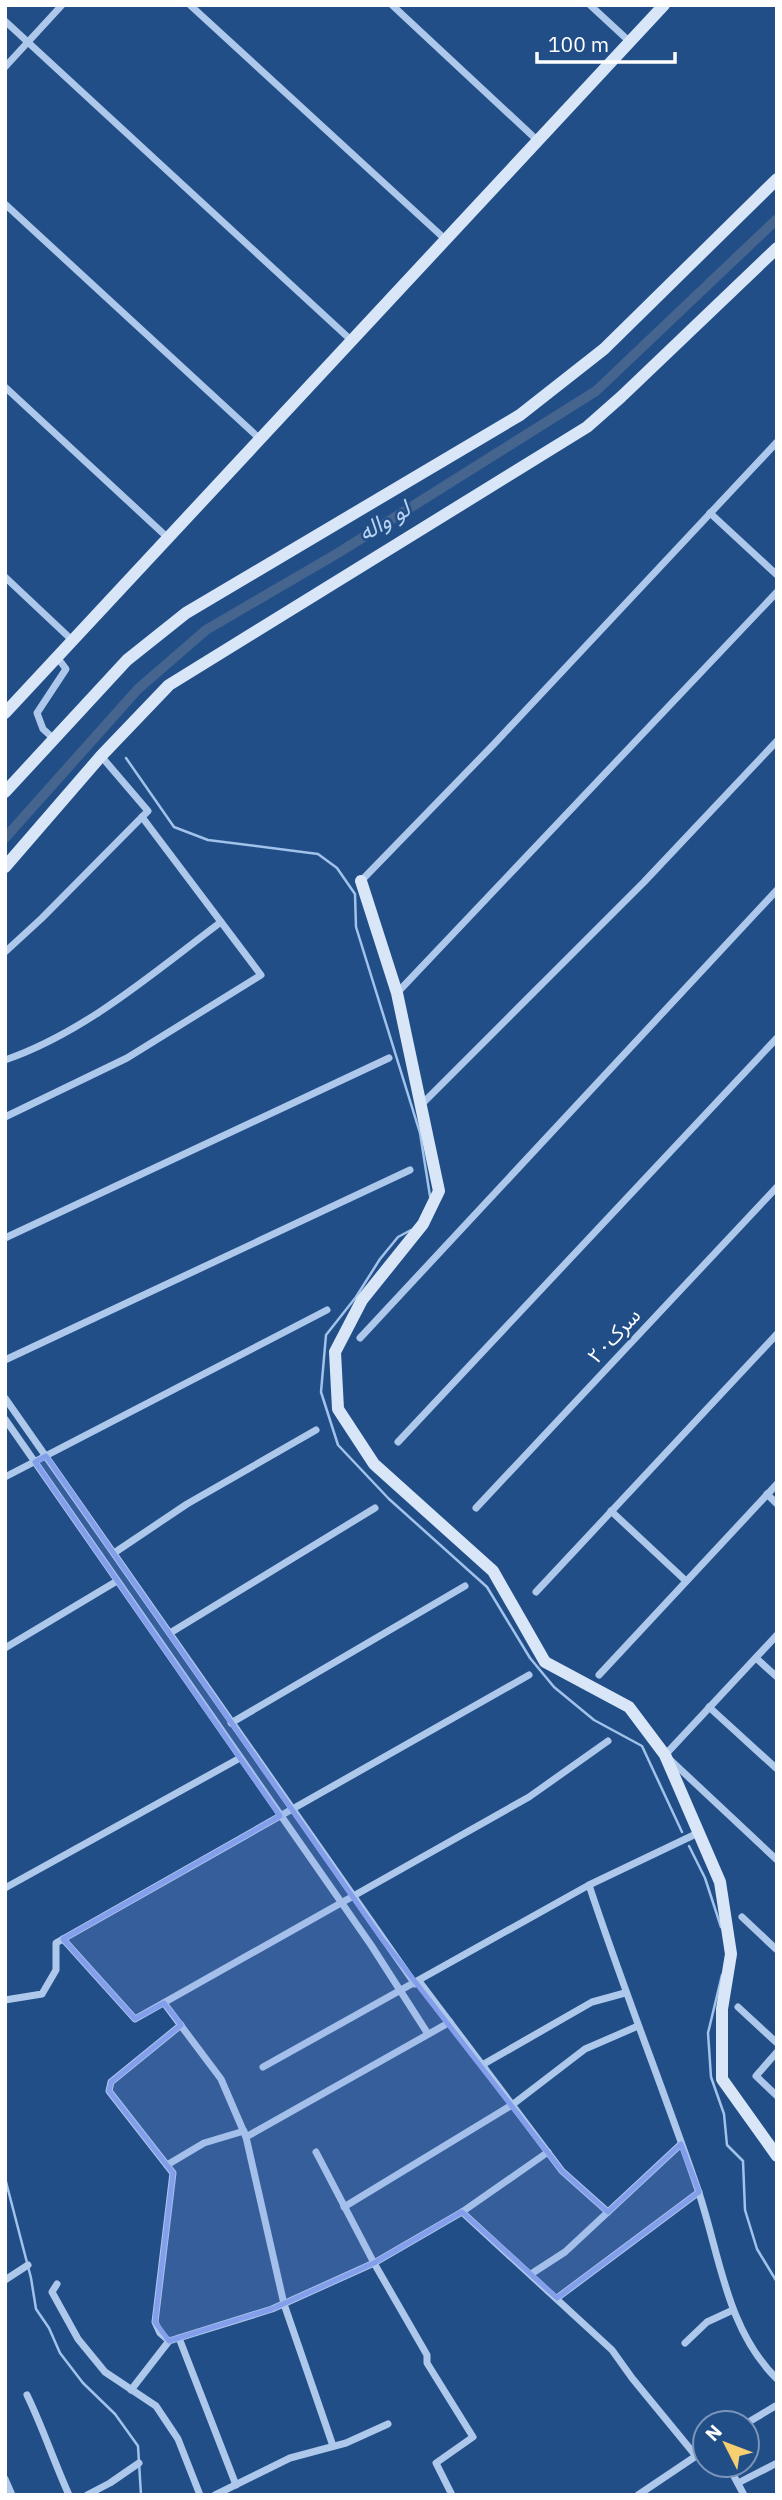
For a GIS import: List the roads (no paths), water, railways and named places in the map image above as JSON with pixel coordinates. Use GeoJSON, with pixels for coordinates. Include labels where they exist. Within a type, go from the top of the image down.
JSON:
{"type":"FeatureCollection","features":[{"type":"Feature","properties":{"kind":"street"},"geometry":{"type":"LineString","coordinates":[[5,67],[62,5]]}},
{"type":"Feature","properties":{"kind":"street"},"geometry":{"type":"LineString","coordinates":[[190,5],[446,240]]}},
{"type":"Feature","properties":{"kind":"street"},"geometry":{"type":"LineString","coordinates":[[392,5],[538,141]]}},
{"type":"Feature","properties":{"kind":"street"},"geometry":{"type":"LineString","coordinates":[[590,5],[630,42]]}},
{"type":"Feature","properties":{"kind":"street"},"geometry":{"type":"LineString","coordinates":[[7,708],[73,641],[664,5]]}},
{"type":"Feature","properties":{"kind":"street"},"geometry":{"type":"LineString","coordinates":[[5,21],[352,341]]}},
{"type":"Feature","properties":{"kind":"street"},"geometry":{"type":"LineString","coordinates":[[5,792],[127,660],[186,613],[520,415],[604,349],[777,179]]}},
{"type":"Feature","properties":{"kind":"street"},"geometry":{"type":"LineString","coordinates":[[5,204],[260,439]]}},
{"type":"Feature","properties":{"kind":"street"},"geometry":{"type":"LineString","coordinates":[[5,867],[101,756],[169,685],[587,427],[777,248]]}},
{"type":"Feature","properties":{"kind":"street"},"geometry":{"type":"LineString","coordinates":[[5,387],[168,538]]}},
{"type":"Feature","properties":{"kind":"street"},"geometry":{"type":"LineString","coordinates":[[777,442],[361,881],[397,993],[439,1191],[423,1224],[362,1300],[335,1352],[338,1409],[374,1464],[494,1571],[545,1662],[628,1707],[665,1755],[777,1860]]}},
{"type":"Feature","properties":{"kind":"street"},"geometry":{"type":"LineString","coordinates":[[710,513],[777,575]]}},
{"type":"Feature","properties":{"kind":"street"},"geometry":{"type":"LineString","coordinates":[[5,577],[73,641]]}},
{"type":"Feature","properties":{"kind":"street"},"geometry":{"type":"LineString","coordinates":[[397,993],[777,592]]}},
{"type":"Feature","properties":{"kind":"street"},"geometry":{"type":"LineString","coordinates":[[54,739],[43,729],[37,713],[66,670],[57,657]]}},
{"type":"Feature","properties":{"kind":"street"},"geometry":{"type":"LineString","coordinates":[[421,1105],[644,882],[777,741]]}},
{"type":"Feature","properties":{"kind":"street"},"geometry":{"type":"LineString","coordinates":[[5,952],[43,918],[148,811],[101,756]]}},
{"type":"Feature","properties":{"kind":"street"},"geometry":{"type":"LineString","coordinates":[[5,1117],[127,1058],[261,975],[142,817]]}},
{"type":"Feature","properties":{"kind":"street"},"geometry":{"type":"LineString","coordinates":[[360,1338],[777,890]]}},
{"type":"Feature","properties":{"kind":"street"},"geometry":{"type":"LineString","coordinates":[[5,1059],[28,1052],[102,1010],[221,922]]}},
{"type":"Feature","properties":{"kind":"street"},"geometry":{"type":"LineString","coordinates":[[398,1443],[777,1038]]}},
{"type":"Feature","properties":{"kind":"street"},"geometry":{"type":"LineString","coordinates":[[5,1238],[389,1058]]}},
{"type":"Feature","properties":{"kind":"street"},"geometry":{"type":"LineString","coordinates":[[5,1360],[410,1170]]}},
{"type":"Feature","properties":{"kind":"street","name":"سرک۲۰"},"geometry":{"type":"LineString","coordinates":[[476,1508],[777,1187]]}},
{"type":"Feature","properties":{"kind":"street"},"geometry":{"type":"LineString","coordinates":[[5,1477],[327,1310]]}},
{"type":"Feature","properties":{"kind":"street"},"geometry":{"type":"LineString","coordinates":[[536,1592],[777,1334]]}},
{"type":"Feature","properties":{"kind":"street"},"geometry":{"type":"LineString","coordinates":[[5,1398],[231,1723],[417,1983],[450,2022],[562,2171],[608,2212]]}},
{"type":"Feature","properties":{"kind":"street"},"geometry":{"type":"LineString","coordinates":[[5,1419],[281,1816],[428,2034]]}},
{"type":"Feature","properties":{"kind":"street"},"geometry":{"type":"LineString","coordinates":[[114,1553],[187,1504],[316,1430]]}},
{"type":"Feature","properties":{"kind":"street"},"geometry":{"type":"LineString","coordinates":[[599,1675],[777,1484]]}},
{"type":"Feature","properties":{"kind":"street"},"geometry":{"type":"LineString","coordinates":[[767,1494],[777,1504]]}},
{"type":"Feature","properties":{"kind":"street"},"geometry":{"type":"LineString","coordinates":[[170,1633],[375,1508]]}},
{"type":"Feature","properties":{"kind":"street"},"geometry":{"type":"LineString","coordinates":[[611,1511],[687,1581]]}},
{"type":"Feature","properties":{"kind":"street"},"geometry":{"type":"LineString","coordinates":[[5,1648],[117,1581]]}},
{"type":"Feature","properties":{"kind":"street"},"geometry":{"type":"LineString","coordinates":[[231,1723],[465,1586]]}},
{"type":"Feature","properties":{"kind":"street"},"geometry":{"type":"LineString","coordinates":[[665,1755],[777,1635]]}},
{"type":"Feature","properties":{"kind":"street"},"geometry":{"type":"LineString","coordinates":[[755,1657],[777,1677]]}},
{"type":"Feature","properties":{"kind":"street"},"geometry":{"type":"LineString","coordinates":[[5,2000],[42,1994],[56,1970],[56,1943],[530,1675]]}},
{"type":"Feature","properties":{"kind":"street"},"geometry":{"type":"LineString","coordinates":[[709,1707],[777,1769]]}},
{"type":"Feature","properties":{"kind":"street"},"geometry":{"type":"LineString","coordinates":[[63,1939],[135,2019],[529,1797],[608,1741]]}},
{"type":"Feature","properties":{"kind":"street"},"geometry":{"type":"LineString","coordinates":[[665,1755],[720,1882],[731,1954],[722,2009],[722,2079],[777,2156]]}},
{"type":"Feature","properties":{"kind":"street"},"geometry":{"type":"LineString","coordinates":[[5,1888],[240,1758]]}},
{"type":"Feature","properties":{"kind":"street"},"geometry":{"type":"LineString","coordinates":[[262,2067],[589,1885],[698,1833]]}},
{"type":"Feature","properties":{"kind":"street"},"geometry":{"type":"LineString","coordinates":[[589,1885],[625,1993],[699,2192],[733,2310],[745,2339],[777,2379]]}},
{"type":"Feature","properties":{"kind":"street"},"geometry":{"type":"LineString","coordinates":[[742,1917],[777,1950]]}},
{"type":"Feature","properties":{"kind":"street"},"geometry":{"type":"LineString","coordinates":[[482,2065],[592,2002],[625,1993]]}},
{"type":"Feature","properties":{"kind":"street"},"geometry":{"type":"LineString","coordinates":[[164,2003],[221,2079],[245,2134],[284,2304],[333,2446]]}},
{"type":"Feature","properties":{"kind":"street"},"geometry":{"type":"LineString","coordinates":[[738,2007],[777,2043]]}},
{"type":"Feature","properties":{"kind":"street"},"geometry":{"type":"LineString","coordinates":[[167,2165],[204,2143],[245,2134],[450,2022]]}},
{"type":"Feature","properties":{"kind":"street"},"geometry":{"type":"LineString","coordinates":[[169,2341],[160,2333],[155,2322],[173,2173],[109,2091],[111,2082],[181,2025]]}},
{"type":"Feature","properties":{"kind":"street"},"geometry":{"type":"LineString","coordinates":[[344,2207],[512,2105],[585,2049],[638,2026]]}},
{"type":"Feature","properties":{"kind":"street"},"geometry":{"type":"LineString","coordinates":[[777,2052],[756,2076],[777,2096]]}},
{"type":"Feature","properties":{"kind":"street"},"geometry":{"type":"LineString","coordinates":[[531,2274],[565,2252],[681,2144]]}},
{"type":"Feature","properties":{"kind":"street"},"geometry":{"type":"LineString","coordinates":[[316,2152],[374,2263],[427,2355],[426,2363],[473,2437],[436,2463],[452,2495]]}},
{"type":"Feature","properties":{"kind":"street"},"geometry":{"type":"LineString","coordinates":[[131,2390],[169,2341],[284,2304],[374,2263],[462,2212],[548,2152]]}},
{"type":"Feature","properties":{"kind":"street"},"geometry":{"type":"LineString","coordinates":[[557,2298],[699,2192]]}},
{"type":"Feature","properties":{"kind":"street"},"geometry":{"type":"LineString","coordinates":[[462,2212],[612,2350],[691,2450]]}},
{"type":"Feature","properties":{"kind":"street"},"geometry":{"type":"LineString","coordinates":[[5,2280],[28,2265]]}},
{"type":"Feature","properties":{"kind":"street"},"geometry":{"type":"LineString","coordinates":[[57,2284],[52,2292],[78,2339],[105,2372],[156,2406],[178,2439],[200,2495]]}},
{"type":"Feature","properties":{"kind":"street"},"geometry":{"type":"LineString","coordinates":[[685,2343],[707,2322],[733,2310]]}},
{"type":"Feature","properties":{"kind":"street"},"geometry":{"type":"LineString","coordinates":[[179,2338],[236,2485]]}},
{"type":"Feature","properties":{"kind":"street"},"geometry":{"type":"LineString","coordinates":[[27,2395],[69,2495]]}},
{"type":"Feature","properties":{"kind":"street"},"geometry":{"type":"LineString","coordinates":[[761,2415],[777,2405]]}},
{"type":"Feature","properties":{"kind":"street"},"geometry":{"type":"LineString","coordinates":[[215,2495],[290,2458],[333,2446],[388,2424]]}},
{"type":"Feature","properties":{"kind":"street"},"geometry":{"type":"LineString","coordinates":[[638,2495],[691,2459]]}},
{"type":"Feature","properties":{"kind":"street"},"geometry":{"type":"LineString","coordinates":[[87,2495],[139,2463]]}},
{"type":"Feature","properties":{"kind":"street"},"geometry":{"type":"LineString","coordinates":[[738,2483],[777,2463]]}},
{"type":"Feature","properties":{"kind":"street"},"geometry":{"type":"LineString","coordinates":[[5,2479],[12,2495]]}},
{"type":"Feature","properties":{"kind":"street"},"geometry":{"type":"LineString","coordinates":[[736,2479],[744,2495]]}},
{"type":"Feature","properties":{"kind":"waterway","name":"لو واله"},"geometry":{"type":"LineString","coordinates":[[5,838],[138,689],[206,630],[338,553],[596,391],[777,219]]}},
{"type":"Feature","properties":{"kind":"waterway"},"geometry":{"type":"LineString","coordinates":[[126,758],[174,827],[208,840],[318,854],[337,868],[355,894],[356,927],[420,1133],[430,1196]]}},
{"type":"Feature","properties":{"kind":"waterway"},"geometry":{"type":"LineString","coordinates":[[411,1230],[398,1237],[380,1259],[356,1297],[326,1335],[321,1392],[338,1445],[389,1499],[487,1587],[530,1658],[554,1687],[594,1720],[642,1746],[682,1832]]}},
{"type":"Feature","properties":{"kind":"waterway"},"geometry":{"type":"LineString","coordinates":[[689,1846],[705,1878],[721,1927]]}},
{"type":"Feature","properties":{"kind":"waterway"},"geometry":{"type":"LineString","coordinates":[[722,1975],[708,2033],[711,2077],[724,2114],[727,2145],[743,2161],[745,2210],[757,2249],[777,2282]]}},
{"type":"Feature","properties":{"kind":"waterway"},"geometry":{"type":"LineString","coordinates":[[5,2178],[31,2278],[36,2309],[49,2328],[60,2353],[83,2383],[115,2414],[138,2446],[141,2495]]}}]}
